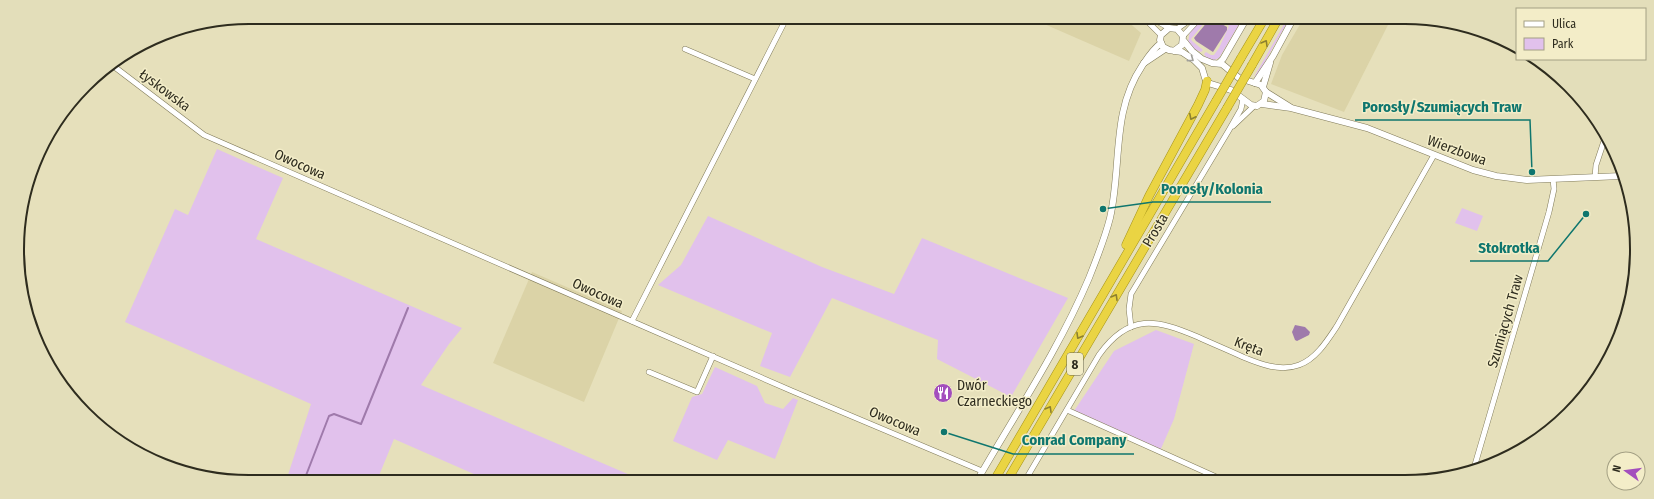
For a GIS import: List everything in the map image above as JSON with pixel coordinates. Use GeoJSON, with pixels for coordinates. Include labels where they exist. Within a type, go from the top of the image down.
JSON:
{"type":"FeatureCollection","features":[{"type":"Feature","properties":{"kind":"highway","name":"8"},"geometry":{"type":"LineString","coordinates":[[997,475],[1259,24]]}},
{"type":"Feature","properties":{"kind":"highway","name":"8"},"geometry":{"type":"LineString","coordinates":[[1010,475],[1275,24]]}},
{"type":"Feature","properties":{"kind":"highway"},"geometry":{"type":"LineString","coordinates":[[1111,280],[1149,196],[1198,105],[1205,90],[1206,81]]}},
{"type":"Feature","properties":{"kind":"street"},"geometry":{"type":"LineString","coordinates":[[632,321],[783,24]]}},
{"type":"Feature","properties":{"kind":"street"},"geometry":{"type":"LineString","coordinates":[[1150,24],[1161,34],[1163,46]]}},
{"type":"Feature","properties":{"kind":"street"},"geometry":{"type":"LineString","coordinates":[[1162,24],[1169,28],[1177,29],[1183,24]]}},
{"type":"Feature","properties":{"kind":"street"},"geometry":{"type":"LineString","coordinates":[[1174,50],[1180,47],[1183,38],[1195,24]]}},
{"type":"Feature","properties":{"kind":"street"},"geometry":{"type":"LineString","coordinates":[[1204,72],[1207,66],[1223,59],[1243,24]]}},
{"type":"Feature","properties":{"kind":"street"},"geometry":{"type":"LineString","coordinates":[[1255,83],[1273,56],[1290,24]]}},
{"type":"Feature","properties":{"kind":"street"},"geometry":{"type":"LineString","coordinates":[[1161,34],[1169,28]]}},
{"type":"Feature","properties":{"kind":"street"},"geometry":{"type":"LineString","coordinates":[[1177,29],[1183,38]]}},
{"type":"Feature","properties":{"kind":"street","name":"Wierzbowa"},"geometry":{"type":"LineString","coordinates":[[1183,38],[1192,51],[1207,62],[1216,63],[1239,78],[1255,83],[1290,108]]}},
{"type":"Feature","properties":{"kind":"street"},"geometry":{"type":"LineString","coordinates":[[980,475],[1065,331],[1094,266],[1111,211],[1123,105],[1132,82],[1153,48],[1163,46],[1182,52],[1202,68],[1206,81],[1231,90],[1254,106],[1262,104],[1266,98],[1265,90],[1273,56]]}},
{"type":"Feature","properties":{"kind":"street"},"geometry":{"type":"LineString","coordinates":[[685,49],[755,80]]}},
{"type":"Feature","properties":{"kind":"street","name":"Łyskowska"},"geometry":{"type":"LineString","coordinates":[[116,68],[204,135]]}},
{"type":"Feature","properties":{"kind":"street","name":"Prosta"},"geometry":{"type":"LineString","coordinates":[[1130,327],[1129,310],[1131,294],[1229,130],[1241,109],[1243,99]]}},
{"type":"Feature","properties":{"kind":"street","name":"Wierzbowa"},"geometry":{"type":"LineString","coordinates":[[1262,104],[1290,108],[1367,128],[1473,170],[1496,176],[1527,180],[1618,176]]}},
{"type":"Feature","properties":{"kind":"street","name":"Prosta"},"geometry":{"type":"LineString","coordinates":[[1229,130],[1254,106]]}},
{"type":"Feature","properties":{"kind":"street","name":"Owocowa"},"geometry":{"type":"LineString","coordinates":[[204,135],[982,471]]}},
{"type":"Feature","properties":{"kind":"street"},"geometry":{"type":"LineString","coordinates":[[1595,177],[1596,165],[1603,143]]}},
{"type":"Feature","properties":{"kind":"street","name":"Kręta"},"geometry":{"type":"LineString","coordinates":[[1028,475],[1066,410],[1107,345],[1112,339],[1130,327],[1146,323],[1164,325],[1258,363],[1272,366],[1290,367],[1305,362],[1315,355],[1337,326],[1434,155]]}},
{"type":"Feature","properties":{"kind":"street","name":"Szumiących Traw"},"geometry":{"type":"LineString","coordinates":[[1475,463],[1549,212],[1554,189],[1554,180]]}},
{"type":"Feature","properties":{"kind":"street"},"geometry":{"type":"LineString","coordinates":[[649,372],[691,391],[697,392],[713,356]]}},
{"type":"Feature","properties":{"kind":"street"},"geometry":{"type":"LineString","coordinates":[[1066,410],[1212,475]]}},
{"type":"Feature","properties":{"kind":"shaded area"},"geometry":{"type":"Polygon","coordinates":[[[1044,24],[1131,24],[1141,33],[1129,61],[1044,24]]]}},
{"type":"Feature","properties":{"kind":"shaded area"},"geometry":{"type":"Polygon","coordinates":[[[1206,24],[1222,24],[1227,27],[1227,30],[1213,52],[1196,41],[1194,38],[1206,24]]]}},
{"type":"Feature","properties":{"kind":"shaded area"},"geometry":{"type":"Polygon","coordinates":[[[1300,24],[1388,24],[1344,112],[1271,84],[1282,55],[1300,24]]]}},
{"type":"Feature","properties":{"kind":"shaded area"},"geometry":{"type":"Polygon","coordinates":[[[532,272],[622,311],[584,402],[493,363],[532,272]]]}},
{"type":"Feature","properties":{"kind":"shaded area"},"geometry":{"type":"Polygon","coordinates":[[[1295,325],[1305,327],[1310,332],[1309,335],[1297,341],[1295,340],[1292,332],[1295,325]]]}},
{"type":"Feature","properties":{"kind":"green space"},"geometry":{"type":"Polygon","coordinates":[[[1196,24],[1204,24],[1191,39],[1203,50],[1201,52],[1192,48],[1188,43],[1190,30],[1196,24]]]}},
{"type":"Feature","properties":{"kind":"green space"},"geometry":{"type":"Polygon","coordinates":[[[1226,24],[1239,24],[1219,58],[1212,61],[1207,59],[1204,54],[1206,52],[1214,55],[1219,48],[1229,26],[1226,24]]]}},
{"type":"Feature","properties":{"kind":"green space"},"geometry":{"type":"Polygon","coordinates":[[[1284,24],[1286,24],[1258,74],[1254,77],[1284,24]]]}},
{"type":"Feature","properties":{"kind":"green space"},"geometry":{"type":"Polygon","coordinates":[[[217,149],[283,178],[256,239],[462,328],[449,344],[421,385],[630,475],[476,475],[394,439],[379,475],[288,475],[311,404],[125,322],[175,209],[188,215],[217,149]]]}},
{"type":"Feature","properties":{"kind":"green space"},"geometry":{"type":"Polygon","coordinates":[[[1462,208],[1483,216],[1477,231],[1455,223],[1462,208]]]}},
{"type":"Feature","properties":{"kind":"green space"},"geometry":{"type":"Polygon","coordinates":[[[708,216],[822,267],[894,294],[922,238],[1068,298],[1011,397],[937,359],[938,340],[832,298],[790,377],[760,366],[772,333],[658,285],[681,265],[708,216]]]}},
{"type":"Feature","properties":{"kind":"green space"},"geometry":{"type":"Polygon","coordinates":[[[1156,330],[1194,344],[1174,419],[1160,451],[1074,411],[1114,351],[1156,330]]]}},
{"type":"Feature","properties":{"kind":"green space"},"geometry":{"type":"Polygon","coordinates":[[[715,367],[757,386],[765,403],[783,409],[793,398],[798,400],[775,459],[728,440],[717,460],[673,441],[692,397],[702,394],[715,367]]]}},
{"type":"Feature","properties":{"kind":"waterway"},"geometry":{"type":"LineString","coordinates":[[306,475],[329,416],[334,414],[361,424],[408,308]]}},
{"type":"Feature","properties":{"kind":"place","name":"Porosły/Szumiących Traw"},"geometry":{"type":"Point","coordinates":[1532,172]}},
{"type":"Feature","properties":{"kind":"place","name":"Porosły/Kolonia"},"geometry":{"type":"Point","coordinates":[1103,209]}},
{"type":"Feature","properties":{"kind":"place","name":"Stokrotka"},"geometry":{"type":"Point","coordinates":[1586,214]}},
{"type":"Feature","properties":{"kind":"place","name":"Dwór Czarneckiego"},"geometry":{"type":"Point","coordinates":[943,393]}},
{"type":"Feature","properties":{"kind":"place","name":"Conrad Company"},"geometry":{"type":"Point","coordinates":[944,432]}}]}
